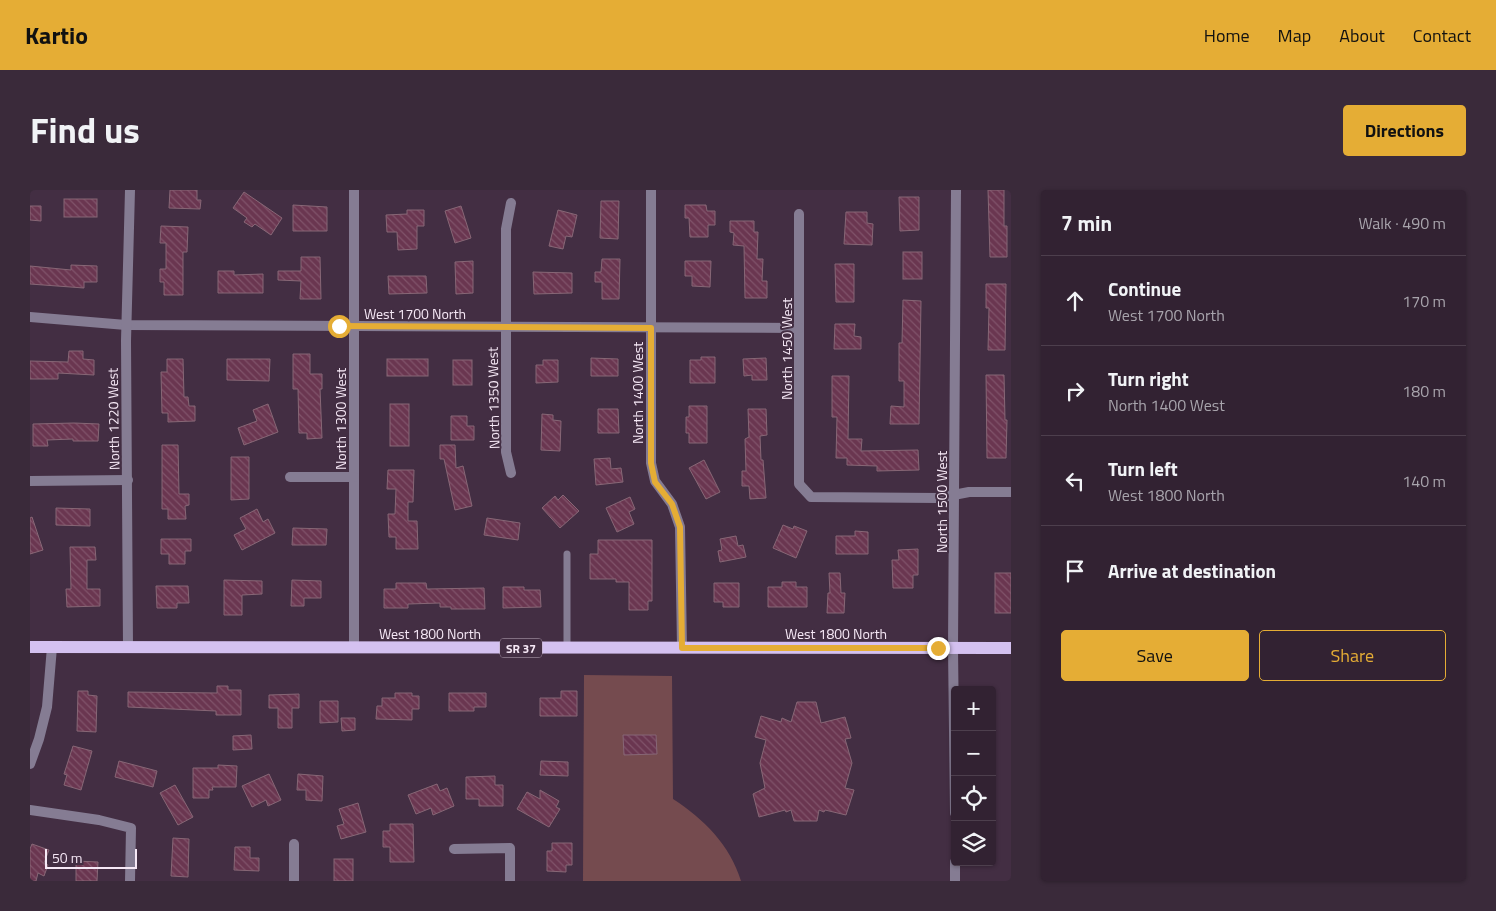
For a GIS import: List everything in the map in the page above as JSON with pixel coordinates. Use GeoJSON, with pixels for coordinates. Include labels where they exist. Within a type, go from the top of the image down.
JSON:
{"type":"FeatureCollection","features":[{"type":"Feature","properties":{"kind":"main road","name":"West 1800 North"},"geometry":{"type":"LineString","coordinates":[[30,647],[1011,648]]}},
{"type":"Feature","properties":{"kind":"street","name":"North 1220 West"},"geometry":{"type":"LineString","coordinates":[[128,647],[126,326],[130,190]]}},
{"type":"Feature","properties":{"kind":"street","name":"North 1300 West"},"geometry":{"type":"LineString","coordinates":[[354,190],[354,648]]}},
{"type":"Feature","properties":{"kind":"street","name":"North 1400 West"},"geometry":{"type":"LineString","coordinates":[[651,190],[651,463],[655,482],[672,504],[680,527],[682,648]]}},
{"type":"Feature","properties":{"kind":"street","name":"North 1500 West"},"geometry":{"type":"LineString","coordinates":[[955,776],[953,648],[956,190]]}},
{"type":"Feature","properties":{"kind":"street","name":"North 1350 West"},"geometry":{"type":"LineString","coordinates":[[511,203],[506,229],[506,452],[511,474]]}},
{"type":"Feature","properties":{"kind":"street","name":"North 1450 West"},"geometry":{"type":"LineString","coordinates":[[799,214],[799,484],[810,497],[938,498],[954,495]]}},
{"type":"Feature","properties":{"kind":"street","name":"West 1700 North"},"geometry":{"type":"LineString","coordinates":[[30,317],[126,326],[799,328]]}},
{"type":"Feature","properties":{"kind":"street"},"geometry":{"type":"LineString","coordinates":[[290,476],[354,476]]}},
{"type":"Feature","properties":{"kind":"street"},"geometry":{"type":"LineString","coordinates":[[30,481],[128,480]]}},
{"type":"Feature","properties":{"kind":"street"},"geometry":{"type":"LineString","coordinates":[[954,495],[969,492],[1011,492]]}},
{"type":"Feature","properties":{"kind":"street"},"geometry":{"type":"LineString","coordinates":[[30,764],[47,708],[52,647]]}},
{"type":"Feature","properties":{"kind":"street"},"geometry":{"type":"LineString","coordinates":[[30,810],[99,820],[131,828],[130,881]]}},
{"type":"Feature","properties":{"kind":"street"},"geometry":{"type":"LineString","coordinates":[[294,844],[294,881]]}},
{"type":"Feature","properties":{"kind":"street"},"geometry":{"type":"LineString","coordinates":[[454,849],[510,848],[510,881]]}},
{"type":"Feature","properties":{"kind":"street"},"geometry":{"type":"LineString","coordinates":[[955,866],[955,881]]}},
{"type":"Feature","properties":{"kind":"lane"},"geometry":{"type":"LineString","coordinates":[[567,554],[567,648]]}},
{"type":"Feature","properties":{"kind":"shaded area"},"geometry":{"type":"Polygon","coordinates":[[[584,675],[672,676],[673,799],[695,815],[714,834],[730,856],[741,881],[583,881],[584,675]]]}},
{"type":"Feature","properties":{"kind":"building"},"geometry":{"type":"Polygon","coordinates":[[[170,190],[197,190],[197,200],[201,200],[200,209],[169,208],[170,190]]]}},
{"type":"Feature","properties":{"kind":"building"},"geometry":{"type":"Polygon","coordinates":[[[988,190],[1004,190],[1004,226],[1007,226],[1007,257],[990,257],[988,190]]]}},
{"type":"Feature","properties":{"kind":"building"},"geometry":{"type":"Polygon","coordinates":[[[244,192],[282,218],[271,235],[255,224],[252,227],[244,222],[247,218],[233,208],[244,192]]]}},
{"type":"Feature","properties":{"kind":"building"},"geometry":{"type":"Polygon","coordinates":[[[899,197],[919,197],[919,230],[900,231],[899,197]]]}},
{"type":"Feature","properties":{"kind":"building"},"geometry":{"type":"Polygon","coordinates":[[[64,199],[97,199],[97,217],[64,217],[64,199]]]}},
{"type":"Feature","properties":{"kind":"building"},"geometry":{"type":"Polygon","coordinates":[[[601,201],[619,201],[618,239],[600,238],[601,201]]]}},
{"type":"Feature","properties":{"kind":"building"},"geometry":{"type":"Polygon","coordinates":[[[293,205],[327,207],[327,231],[293,231],[293,205]]]}},
{"type":"Feature","properties":{"kind":"building"},"geometry":{"type":"Polygon","coordinates":[[[685,205],[706,205],[707,211],[715,211],[715,225],[708,225],[708,237],[690,237],[689,218],[685,218],[685,205]]]}},
{"type":"Feature","properties":{"kind":"building"},"geometry":{"type":"Polygon","coordinates":[[[30,206],[41,206],[41,221],[30,220],[30,206]]]}},
{"type":"Feature","properties":{"kind":"building"},"geometry":{"type":"Polygon","coordinates":[[[461,206],[471,238],[455,243],[445,211],[461,206]]]}},
{"type":"Feature","properties":{"kind":"building"},"geometry":{"type":"Polygon","coordinates":[[[407,210],[424,210],[424,226],[417,226],[417,249],[398,250],[397,232],[387,232],[386,215],[407,214],[407,210]]]}},
{"type":"Feature","properties":{"kind":"building"},"geometry":{"type":"Polygon","coordinates":[[[558,210],[577,215],[572,237],[566,236],[563,249],[549,246],[558,210]]]}},
{"type":"Feature","properties":{"kind":"building"},"geometry":{"type":"Polygon","coordinates":[[[846,212],[867,212],[867,223],[873,224],[872,245],[844,244],[846,212]]]}},
{"type":"Feature","properties":{"kind":"building"},"geometry":{"type":"Polygon","coordinates":[[[730,221],[754,221],[754,232],[758,232],[757,259],[763,259],[762,281],[767,281],[767,298],[745,298],[744,246],[733,245],[734,233],[730,232],[730,221]]]}},
{"type":"Feature","properties":{"kind":"building"},"geometry":{"type":"Polygon","coordinates":[[[161,226],[188,227],[187,252],[183,252],[183,295],[164,295],[164,282],[160,282],[160,269],[166,269],[166,243],[160,243],[161,226]]]}},
{"type":"Feature","properties":{"kind":"building"},"geometry":{"type":"Polygon","coordinates":[[[903,252],[922,252],[922,279],[903,279],[903,252]]]}},
{"type":"Feature","properties":{"kind":"building"},"geometry":{"type":"Polygon","coordinates":[[[301,257],[320,257],[321,299],[300,299],[301,281],[278,280],[278,271],[301,271],[301,257]]]}},
{"type":"Feature","properties":{"kind":"building"},"geometry":{"type":"Polygon","coordinates":[[[602,259],[620,259],[619,299],[602,299],[602,282],[595,282],[595,272],[601,272],[602,259]]]}},
{"type":"Feature","properties":{"kind":"building"},"geometry":{"type":"Polygon","coordinates":[[[473,261],[473,293],[456,294],[455,262],[473,261]]]}},
{"type":"Feature","properties":{"kind":"building"},"geometry":{"type":"Polygon","coordinates":[[[685,261],[711,261],[710,287],[692,286],[692,276],[685,276],[685,261]]]}},
{"type":"Feature","properties":{"kind":"building"},"geometry":{"type":"Polygon","coordinates":[[[835,264],[854,264],[854,302],[836,302],[835,264]]]}},
{"type":"Feature","properties":{"kind":"building"},"geometry":{"type":"Polygon","coordinates":[[[71,265],[97,266],[97,282],[84,282],[84,288],[30,284],[30,266],[71,270],[71,265]]]}},
{"type":"Feature","properties":{"kind":"building"},"geometry":{"type":"Polygon","coordinates":[[[218,271],[234,271],[234,275],[263,274],[263,293],[218,293],[218,271]]]}},
{"type":"Feature","properties":{"kind":"building"},"geometry":{"type":"Polygon","coordinates":[[[533,272],[572,273],[572,293],[534,294],[533,272]]]}},
{"type":"Feature","properties":{"kind":"building"},"geometry":{"type":"Polygon","coordinates":[[[388,276],[426,276],[427,293],[389,294],[388,276]]]}},
{"type":"Feature","properties":{"kind":"building"},"geometry":{"type":"Polygon","coordinates":[[[986,284],[1006,284],[1005,350],[988,350],[989,308],[986,308],[986,284]]]}},
{"type":"Feature","properties":{"kind":"building"},"geometry":{"type":"Polygon","coordinates":[[[903,300],[921,301],[919,424],[890,424],[891,406],[904,407],[904,381],[899,381],[899,343],[902,343],[903,300]]]}},
{"type":"Feature","properties":{"kind":"building"},"geometry":{"type":"Polygon","coordinates":[[[835,324],[855,324],[854,336],[861,337],[861,349],[834,349],[835,324]]]}},
{"type":"Feature","properties":{"kind":"building"},"geometry":{"type":"Polygon","coordinates":[[[69,351],[83,351],[83,359],[94,360],[94,375],[58,373],[58,379],[30,379],[30,361],[68,362],[69,351]]]}},
{"type":"Feature","properties":{"kind":"building"},"geometry":{"type":"Polygon","coordinates":[[[293,354],[310,354],[310,374],[322,374],[322,389],[320,389],[322,438],[307,439],[307,433],[299,433],[298,389],[293,389],[293,354]]]}},
{"type":"Feature","properties":{"kind":"building"},"geometry":{"type":"Polygon","coordinates":[[[701,357],[715,357],[715,383],[690,383],[690,360],[701,360],[701,357]]]}},
{"type":"Feature","properties":{"kind":"building"},"geometry":{"type":"Polygon","coordinates":[[[591,358],[618,359],[618,376],[591,376],[591,358]]]}},
{"type":"Feature","properties":{"kind":"building"},"geometry":{"type":"Polygon","coordinates":[[[766,358],[767,380],[752,380],[752,375],[744,376],[743,359],[766,358]]]}},
{"type":"Feature","properties":{"kind":"building"},"geometry":{"type":"Polygon","coordinates":[[[167,359],[183,359],[184,397],[188,397],[189,406],[195,406],[195,421],[168,422],[168,413],[162,413],[161,372],[167,372],[167,359]]]}},
{"type":"Feature","properties":{"kind":"building"},"geometry":{"type":"Polygon","coordinates":[[[227,359],[270,359],[269,381],[227,380],[227,359]]]}},
{"type":"Feature","properties":{"kind":"building"},"geometry":{"type":"Polygon","coordinates":[[[387,359],[428,359],[428,376],[387,376],[387,359]]]}},
{"type":"Feature","properties":{"kind":"building"},"geometry":{"type":"Polygon","coordinates":[[[453,360],[472,360],[472,385],[453,385],[453,360]]]}},
{"type":"Feature","properties":{"kind":"building"},"geometry":{"type":"Polygon","coordinates":[[[543,360],[558,360],[558,382],[536,383],[536,365],[543,365],[543,360]]]}},
{"type":"Feature","properties":{"kind":"building"},"geometry":{"type":"Polygon","coordinates":[[[986,375],[1004,375],[1005,420],[1007,420],[1006,458],[987,458],[986,375]]]}},
{"type":"Feature","properties":{"kind":"building"},"geometry":{"type":"Polygon","coordinates":[[[832,376],[849,376],[848,439],[862,439],[861,451],[918,450],[919,470],[877,471],[877,466],[847,465],[847,458],[836,458],[837,417],[832,417],[832,376]]]}},
{"type":"Feature","properties":{"kind":"building"},"geometry":{"type":"Polygon","coordinates":[[[268,404],[278,432],[244,445],[238,428],[257,421],[253,410],[268,404]]]}},
{"type":"Feature","properties":{"kind":"building"},"geometry":{"type":"Polygon","coordinates":[[[390,404],[409,404],[409,446],[390,446],[390,404]]]}},
{"type":"Feature","properties":{"kind":"building"},"geometry":{"type":"Polygon","coordinates":[[[689,406],[707,406],[707,443],[689,443],[689,433],[686,433],[686,417],[689,417],[689,406]]]}},
{"type":"Feature","properties":{"kind":"building"},"geometry":{"type":"Polygon","coordinates":[[[598,409],[618,409],[619,433],[598,433],[598,409]]]}},
{"type":"Feature","properties":{"kind":"building"},"geometry":{"type":"Polygon","coordinates":[[[748,409],[766,409],[767,435],[760,436],[766,498],[750,499],[749,486],[742,486],[742,471],[746,471],[745,439],[749,437],[748,409]]]}},
{"type":"Feature","properties":{"kind":"building"},"geometry":{"type":"Polygon","coordinates":[[[542,414],[553,415],[553,420],[561,421],[560,451],[541,450],[542,414]]]}},
{"type":"Feature","properties":{"kind":"building"},"geometry":{"type":"Polygon","coordinates":[[[451,416],[467,416],[467,426],[474,426],[474,440],[451,440],[451,416]]]}},
{"type":"Feature","properties":{"kind":"building"},"geometry":{"type":"Polygon","coordinates":[[[33,424],[99,424],[98,441],[73,441],[73,439],[47,440],[48,446],[33,446],[33,424]]]}},
{"type":"Feature","properties":{"kind":"building"},"geometry":{"type":"Polygon","coordinates":[[[162,445],[178,445],[179,494],[189,494],[189,505],[185,506],[186,519],[168,519],[168,509],[162,509],[162,445]]]}},
{"type":"Feature","properties":{"kind":"building"},"geometry":{"type":"Polygon","coordinates":[[[440,445],[455,445],[456,468],[463,466],[472,506],[455,510],[444,459],[440,459],[440,445]]]}},
{"type":"Feature","properties":{"kind":"building"},"geometry":{"type":"Polygon","coordinates":[[[231,457],[249,457],[249,499],[231,500],[231,457]]]}},
{"type":"Feature","properties":{"kind":"building"},"geometry":{"type":"Polygon","coordinates":[[[610,458],[611,469],[621,468],[623,482],[596,485],[594,459],[610,458]]]}},
{"type":"Feature","properties":{"kind":"building"},"geometry":{"type":"Polygon","coordinates":[[[704,460],[720,492],[706,499],[689,468],[704,460]]]}},
{"type":"Feature","properties":{"kind":"building"},"geometry":{"type":"Polygon","coordinates":[[[388,470],[414,470],[413,502],[408,502],[408,521],[417,521],[418,549],[396,549],[396,537],[389,537],[388,514],[395,514],[396,489],[387,489],[388,470]]]}},
{"type":"Feature","properties":{"kind":"building"},"geometry":{"type":"Polygon","coordinates":[[[563,495],[579,511],[560,528],[542,508],[555,496],[558,500],[563,495]]]}},
{"type":"Feature","properties":{"kind":"building"},"geometry":{"type":"Polygon","coordinates":[[[630,497],[635,509],[629,512],[634,524],[617,532],[606,508],[630,497]]]}},
{"type":"Feature","properties":{"kind":"building"},"geometry":{"type":"Polygon","coordinates":[[[56,508],[90,509],[90,526],[56,525],[56,508]]]}},
{"type":"Feature","properties":{"kind":"building"},"geometry":{"type":"Polygon","coordinates":[[[257,509],[263,522],[268,519],[275,533],[242,550],[234,535],[246,529],[240,518],[257,509]]]}},
{"type":"Feature","properties":{"kind":"building"},"geometry":{"type":"Polygon","coordinates":[[[32,517],[43,550],[30,554],[30,518],[32,517]]]}},
{"type":"Feature","properties":{"kind":"building"},"geometry":{"type":"Polygon","coordinates":[[[487,518],[520,523],[518,540],[484,535],[487,518]]]}},
{"type":"Feature","properties":{"kind":"building"},"geometry":{"type":"Polygon","coordinates":[[[783,525],[793,529],[794,526],[807,531],[796,558],[773,548],[783,525]]]}},
{"type":"Feature","properties":{"kind":"building"},"geometry":{"type":"Polygon","coordinates":[[[293,528],[327,529],[326,545],[292,545],[293,528]]]}},
{"type":"Feature","properties":{"kind":"building"},"geometry":{"type":"Polygon","coordinates":[[[855,531],[868,532],[868,554],[836,554],[836,536],[855,536],[855,531]]]}},
{"type":"Feature","properties":{"kind":"building"},"geometry":{"type":"Polygon","coordinates":[[[736,536],[738,546],[743,545],[746,557],[720,562],[718,551],[722,550],[720,539],[736,536]]]}},
{"type":"Feature","properties":{"kind":"building"},"geometry":{"type":"Polygon","coordinates":[[[161,539],[191,539],[191,551],[185,551],[185,564],[169,564],[169,554],[161,554],[161,539]]]}},
{"type":"Feature","properties":{"kind":"building"},"geometry":{"type":"Polygon","coordinates":[[[598,540],[652,540],[652,601],[648,601],[648,610],[629,610],[629,582],[616,582],[616,579],[590,579],[590,554],[598,554],[598,540]]]}},
{"type":"Feature","properties":{"kind":"building"},"geometry":{"type":"Polygon","coordinates":[[[70,547],[95,547],[96,560],[87,560],[87,589],[100,589],[100,606],[67,607],[66,589],[71,589],[70,547]]]}},
{"type":"Feature","properties":{"kind":"building"},"geometry":{"type":"Polygon","coordinates":[[[918,549],[918,575],[913,575],[913,588],[893,588],[892,560],[899,560],[898,550],[918,549]]]}},
{"type":"Feature","properties":{"kind":"building"},"geometry":{"type":"Polygon","coordinates":[[[829,573],[840,573],[841,593],[845,593],[844,613],[827,613],[828,593],[830,593],[829,573]]]}},
{"type":"Feature","properties":{"kind":"building"},"geometry":{"type":"Polygon","coordinates":[[[995,573],[1011,573],[1011,613],[995,613],[995,573]]]}},
{"type":"Feature","properties":{"kind":"building"},"geometry":{"type":"Polygon","coordinates":[[[224,580],[262,581],[262,594],[242,595],[242,615],[224,615],[224,580]]]}},
{"type":"Feature","properties":{"kind":"building"},"geometry":{"type":"Polygon","coordinates":[[[292,580],[321,581],[321,598],[304,598],[304,606],[291,606],[292,580]]]}},
{"type":"Feature","properties":{"kind":"building"},"geometry":{"type":"Polygon","coordinates":[[[782,582],[796,582],[796,587],[807,587],[807,607],[768,607],[768,587],[782,587],[782,582]]]}},
{"type":"Feature","properties":{"kind":"building"},"geometry":{"type":"Polygon","coordinates":[[[396,583],[426,583],[427,589],[484,588],[485,609],[451,609],[451,607],[440,607],[440,603],[408,604],[408,608],[384,608],[384,589],[396,589],[396,583]]]}},
{"type":"Feature","properties":{"kind":"building"},"geometry":{"type":"Polygon","coordinates":[[[714,583],[739,583],[739,607],[723,607],[723,602],[714,602],[714,583]]]}},
{"type":"Feature","properties":{"kind":"building"},"geometry":{"type":"Polygon","coordinates":[[[156,586],[188,586],[189,603],[177,603],[177,608],[157,608],[156,586]]]}},
{"type":"Feature","properties":{"kind":"building"},"geometry":{"type":"Polygon","coordinates":[[[503,587],[524,587],[524,590],[540,590],[541,607],[503,608],[503,587]]]}},
{"type":"Feature","properties":{"kind":"building"},"geometry":{"type":"Polygon","coordinates":[[[217,686],[228,686],[228,690],[241,690],[241,715],[216,715],[216,711],[128,707],[128,692],[217,693],[217,686]]]}},
{"type":"Feature","properties":{"kind":"building"},"geometry":{"type":"Polygon","coordinates":[[[78,691],[88,691],[88,695],[97,696],[96,732],[77,731],[78,691]]]}},
{"type":"Feature","properties":{"kind":"building"},"geometry":{"type":"Polygon","coordinates":[[[561,691],[577,691],[577,716],[540,716],[540,698],[561,698],[561,691]]]}},
{"type":"Feature","properties":{"kind":"building"},"geometry":{"type":"Polygon","coordinates":[[[395,693],[412,693],[412,696],[419,696],[419,709],[412,709],[412,720],[376,719],[377,706],[382,706],[382,698],[395,698],[395,693]]]}},
{"type":"Feature","properties":{"kind":"building"},"geometry":{"type":"Polygon","coordinates":[[[449,693],[486,693],[486,707],[474,707],[474,711],[449,711],[449,693]]]}},
{"type":"Feature","properties":{"kind":"building"},"geometry":{"type":"Polygon","coordinates":[[[299,694],[299,708],[292,708],[292,728],[278,728],[278,708],[269,708],[269,695],[299,694]]]}},
{"type":"Feature","properties":{"kind":"building"},"geometry":{"type":"Polygon","coordinates":[[[320,701],[338,701],[338,722],[320,723],[320,701]]]}},
{"type":"Feature","properties":{"kind":"building"},"geometry":{"type":"Polygon","coordinates":[[[797,702],[816,702],[821,723],[845,717],[851,738],[845,739],[852,763],[845,788],[854,790],[846,815],[819,810],[817,821],[794,821],[791,810],[786,812],[785,810],[759,817],[753,794],[765,788],[760,763],[766,740],[755,737],[761,716],[781,722],[782,718],[791,722],[797,702]]]}},
{"type":"Feature","properties":{"kind":"building"},"geometry":{"type":"Polygon","coordinates":[[[341,718],[355,718],[355,730],[342,731],[341,718]]]}},
{"type":"Feature","properties":{"kind":"building"},"geometry":{"type":"Polygon","coordinates":[[[251,735],[252,749],[233,750],[233,736],[251,735]]]}},
{"type":"Feature","properties":{"kind":"building"},"geometry":{"type":"Polygon","coordinates":[[[623,735],[656,735],[657,754],[624,755],[623,735]]]}},
{"type":"Feature","properties":{"kind":"building"},"geometry":{"type":"Polygon","coordinates":[[[73,746],[92,751],[81,790],[64,785],[67,775],[64,774],[73,746]]]}},
{"type":"Feature","properties":{"kind":"building"},"geometry":{"type":"Polygon","coordinates":[[[119,761],[157,771],[153,787],[115,777],[119,761]]]}},
{"type":"Feature","properties":{"kind":"building"},"geometry":{"type":"Polygon","coordinates":[[[541,761],[568,762],[568,776],[540,775],[541,761]]]}},
{"type":"Feature","properties":{"kind":"building"},"geometry":{"type":"Polygon","coordinates":[[[218,765],[237,766],[236,787],[212,787],[213,790],[209,790],[209,798],[193,798],[193,768],[218,768],[218,765]]]}},
{"type":"Feature","properties":{"kind":"building"},"geometry":{"type":"Polygon","coordinates":[[[269,774],[281,800],[268,806],[266,800],[252,807],[242,786],[269,774]]]}},
{"type":"Feature","properties":{"kind":"building"},"geometry":{"type":"Polygon","coordinates":[[[298,774],[323,776],[322,801],[306,800],[306,790],[297,790],[298,774]]]}},
{"type":"Feature","properties":{"kind":"building"},"geometry":{"type":"Polygon","coordinates":[[[495,776],[495,785],[503,785],[503,806],[479,806],[479,799],[466,799],[466,777],[495,776]]]}},
{"type":"Feature","properties":{"kind":"building"},"geometry":{"type":"Polygon","coordinates":[[[437,784],[440,791],[447,788],[454,806],[433,815],[431,808],[416,814],[408,795],[437,784]]]}},
{"type":"Feature","properties":{"kind":"building"},"geometry":{"type":"Polygon","coordinates":[[[175,785],[193,817],[178,825],[160,793],[175,785]]]}},
{"type":"Feature","properties":{"kind":"building"},"geometry":{"type":"Polygon","coordinates":[[[540,790],[559,801],[556,807],[560,809],[549,827],[517,809],[527,792],[540,799],[540,790]]]}},
{"type":"Feature","properties":{"kind":"building"},"geometry":{"type":"Polygon","coordinates":[[[358,803],[366,832],[341,839],[337,826],[344,824],[339,809],[358,803]]]}},
{"type":"Feature","properties":{"kind":"building"},"geometry":{"type":"Polygon","coordinates":[[[390,824],[413,824],[414,862],[390,862],[390,847],[383,847],[383,831],[390,831],[390,824]]]}},
{"type":"Feature","properties":{"kind":"building"},"geometry":{"type":"Polygon","coordinates":[[[173,838],[189,839],[188,877],[171,876],[173,838]]]}},
{"type":"Feature","properties":{"kind":"building"},"geometry":{"type":"Polygon","coordinates":[[[552,843],[572,843],[572,865],[566,865],[566,872],[547,871],[547,851],[552,851],[552,843]]]}},
{"type":"Feature","properties":{"kind":"building"},"geometry":{"type":"Polygon","coordinates":[[[32,844],[49,850],[44,863],[48,865],[44,876],[38,873],[36,881],[30,881],[30,849],[32,844]]]}},
{"type":"Feature","properties":{"kind":"building"},"geometry":{"type":"Polygon","coordinates":[[[235,847],[250,847],[250,858],[259,858],[259,871],[234,870],[235,847]]]}},
{"type":"Feature","properties":{"kind":"building"},"geometry":{"type":"Polygon","coordinates":[[[334,859],[353,859],[353,881],[334,881],[334,859]]]}},
{"type":"Feature","properties":{"kind":"building"},"geometry":{"type":"Polygon","coordinates":[[[76,861],[98,862],[97,881],[76,881],[76,861]]]}},
{"type":"Feature","properties":{"kind":"route"},"geometry":{"type":"LineString","coordinates":[[339,326],[651,328],[651,463],[655,482],[672,504],[680,527],[682,648],[938,648]]}}]}
